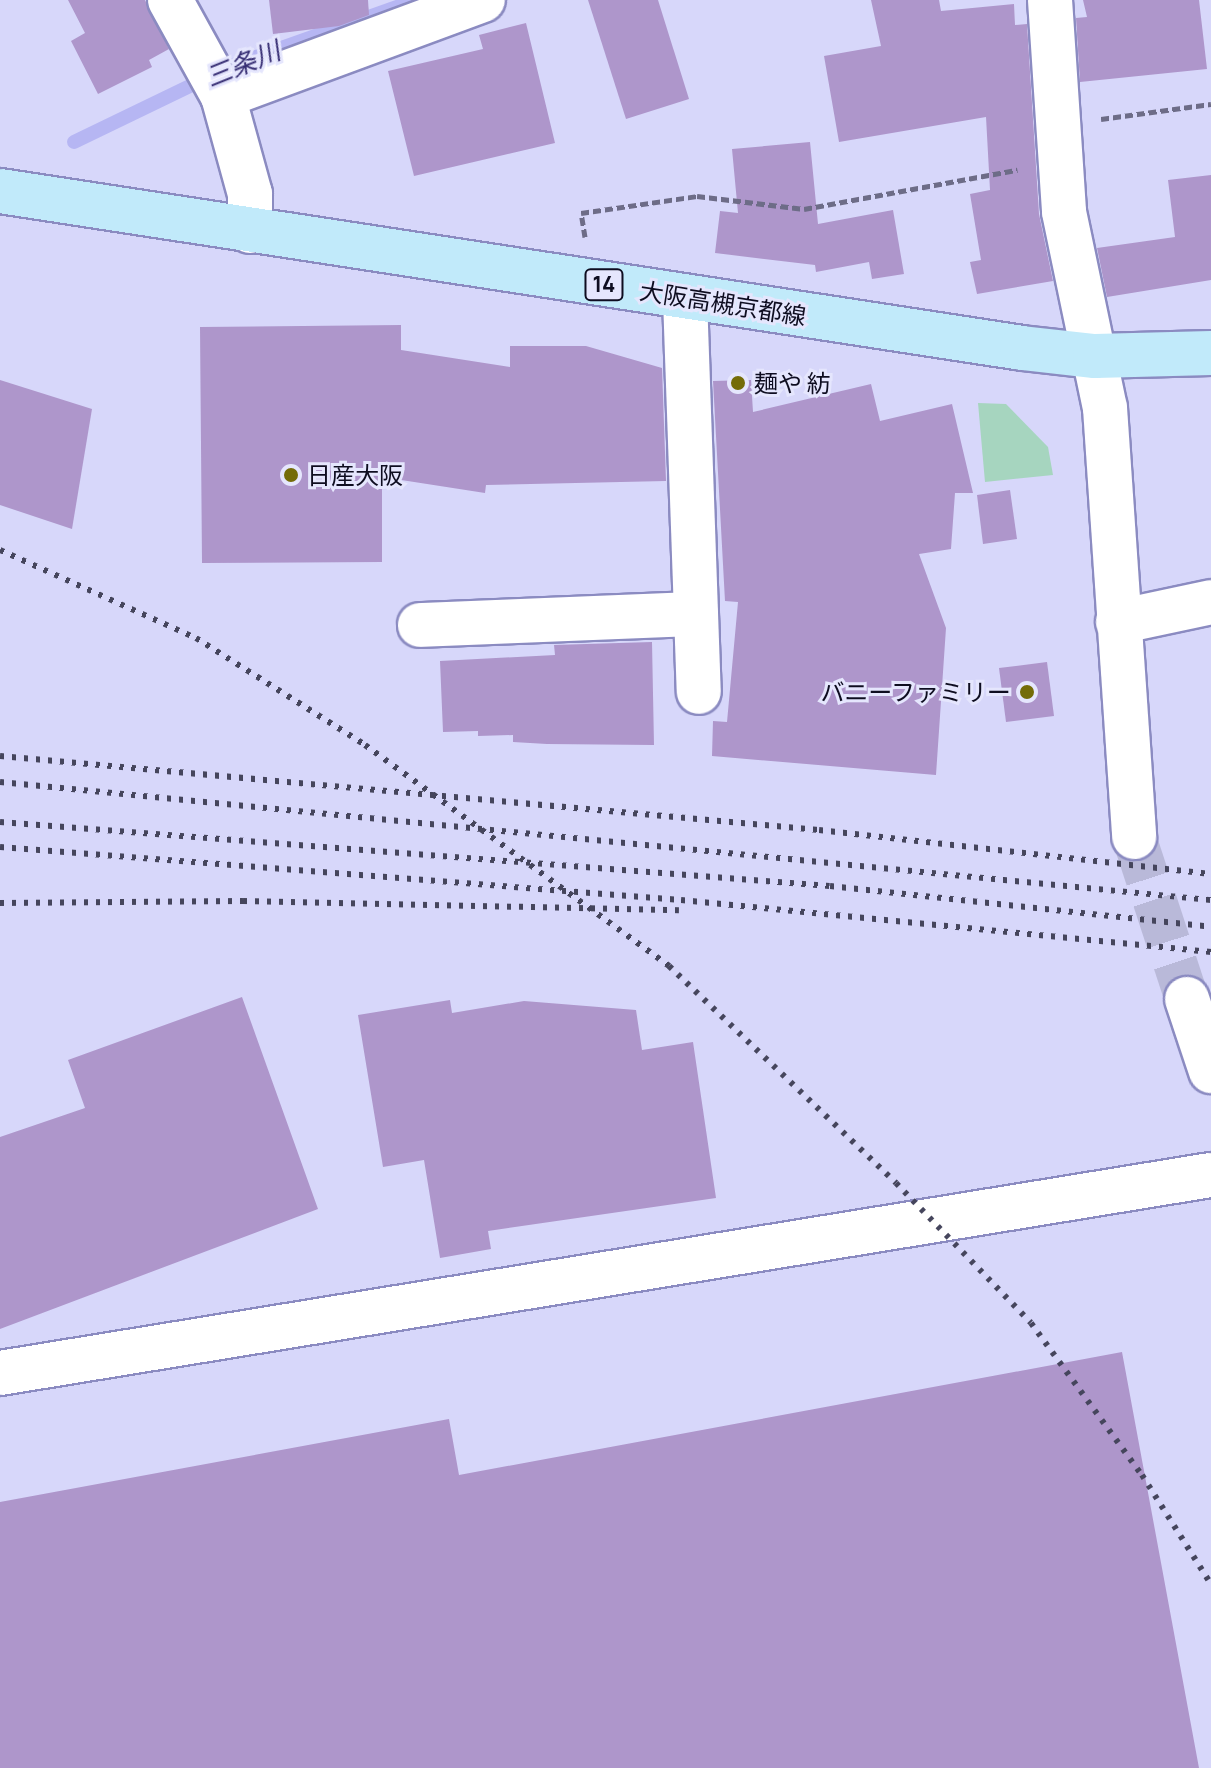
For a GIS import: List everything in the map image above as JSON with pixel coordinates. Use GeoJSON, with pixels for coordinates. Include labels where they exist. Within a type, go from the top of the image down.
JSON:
{"type":"FeatureCollection","features":[{"type":"Feature","properties":{"kind":"main road","name":"大阪高槻京都線"},"geometry":{"type":"LineString","coordinates":[[0,191],[685,298],[1095,356],[1211,353]]}},
{"type":"Feature","properties":{"kind":"street"},"geometry":{"type":"LineString","coordinates":[[170,0],[223,96],[250,194],[250,231]]}},
{"type":"Feature","properties":{"kind":"street"},"geometry":{"type":"LineString","coordinates":[[223,96],[483,0]]}},
{"type":"Feature","properties":{"kind":"street"},"geometry":{"type":"LineString","coordinates":[[1050,0],[1060,143],[1079,302],[1095,356],[1105,408],[1134,837]]}},
{"type":"Feature","properties":{"kind":"street"},"geometry":{"type":"LineString","coordinates":[[685,298],[699,692]]}},
{"type":"Feature","properties":{"kind":"street"},"geometry":{"type":"LineString","coordinates":[[1118,622],[1211,602]]}},
{"type":"Feature","properties":{"kind":"street"},"geometry":{"type":"LineString","coordinates":[[420,625],[696,614]]}},
{"type":"Feature","properties":{"kind":"street"},"geometry":{"type":"LineString","coordinates":[[1187,999],[1211,1071]]}},
{"type":"Feature","properties":{"kind":"street"},"geometry":{"type":"LineString","coordinates":[[0,1373],[1211,1175]]}},
{"type":"Feature","properties":{"kind":"path"},"geometry":{"type":"LineString","coordinates":[[588,253],[581,213],[697,196],[804,209],[1211,104]]}},
{"type":"Feature","properties":{"kind":"green space"},"geometry":{"type":"Polygon","coordinates":[[[978,403],[1006,404],[1048,447],[1053,475],[985,482],[978,403]]]}},
{"type":"Feature","properties":{"kind":"building"},"geometry":{"type":"Polygon","coordinates":[[[68,0],[145,0],[169,49],[149,60],[152,67],[98,94],[71,41],[85,33],[68,0]]]}},
{"type":"Feature","properties":{"kind":"building"},"geometry":{"type":"Polygon","coordinates":[[[269,0],[368,0],[369,15],[339,26],[273,34],[269,0]]]}},
{"type":"Feature","properties":{"kind":"building"},"geometry":{"type":"Polygon","coordinates":[[[588,0],[658,0],[689,99],[626,119],[588,0]]]}},
{"type":"Feature","properties":{"kind":"building"},"geometry":{"type":"Polygon","coordinates":[[[871,0],[939,0],[941,11],[1014,4],[1015,25],[1027,24],[1039,214],[1053,281],[977,294],[970,262],[981,260],[970,194],[990,190],[986,117],[839,142],[824,56],[881,46],[871,0]]]}},
{"type":"Feature","properties":{"kind":"building"},"geometry":{"type":"Polygon","coordinates":[[[1083,0],[1199,0],[1207,69],[1080,82],[1076,18],[1087,17],[1083,0]]]}},
{"type":"Feature","properties":{"kind":"building"},"geometry":{"type":"Polygon","coordinates":[[[526,23],[555,143],[414,176],[388,71],[483,49],[479,35],[526,23]]]}},
{"type":"Feature","properties":{"kind":"building"},"geometry":{"type":"Polygon","coordinates":[[[810,142],[818,224],[893,210],[904,274],[872,279],[869,262],[816,272],[815,265],[715,253],[720,211],[738,213],[732,149],[810,142]]]}},
{"type":"Feature","properties":{"kind":"building"},"geometry":{"type":"Polygon","coordinates":[[[1211,175],[1211,280],[1107,297],[1097,248],[1175,237],[1168,180],[1211,175]]]}},
{"type":"Feature","properties":{"kind":"building"},"geometry":{"type":"Polygon","coordinates":[[[401,325],[401,350],[510,367],[510,346],[586,346],[662,368],[666,481],[486,485],[485,493],[382,477],[382,562],[202,563],[200,327],[401,325]]]}},
{"type":"Feature","properties":{"kind":"building"},"geometry":{"type":"Polygon","coordinates":[[[0,380],[92,409],[72,529],[0,505],[0,380]]]}},
{"type":"Feature","properties":{"kind":"building"},"geometry":{"type":"Polygon","coordinates":[[[751,380],[753,412],[871,384],[880,421],[952,404],[973,493],[955,493],[951,549],[919,554],[946,628],[936,775],[712,756],[713,721],[727,722],[738,602],[725,601],[713,381],[751,380]]]}},
{"type":"Feature","properties":{"kind":"building"},"geometry":{"type":"Polygon","coordinates":[[[1010,490],[1017,539],[983,544],[977,495],[1010,490]]]}},
{"type":"Feature","properties":{"kind":"building"},"geometry":{"type":"Polygon","coordinates":[[[652,642],[654,745],[513,742],[513,735],[478,736],[478,731],[443,732],[440,661],[555,655],[554,645],[652,642]]]}},
{"type":"Feature","properties":{"kind":"building","name":"バニーファミリー"},"geometry":{"type":"Polygon","coordinates":[[[1047,662],[1054,716],[1006,722],[999,668],[1047,662]]]}},
{"type":"Feature","properties":{"kind":"building"},"geometry":{"type":"Polygon","coordinates":[[[242,997],[318,1209],[0,1329],[0,1137],[85,1108],[68,1060],[242,997]]]}},
{"type":"Feature","properties":{"kind":"building"},"geometry":{"type":"Polygon","coordinates":[[[450,1000],[452,1013],[524,1001],[636,1010],[642,1050],[693,1042],[716,1198],[488,1231],[491,1249],[440,1258],[424,1160],[383,1167],[358,1015],[450,1000]]]}},
{"type":"Feature","properties":{"kind":"building"},"geometry":{"type":"Polygon","coordinates":[[[1122,1352],[1199,1768],[0,1768],[0,1502],[449,1419],[459,1475],[1122,1352]]]}},
{"type":"Feature","properties":{"kind":"waterway","name":"三条川"},"geometry":{"type":"LineString","coordinates":[[74,142],[233,65],[417,0]]}},
{"type":"Feature","properties":{"kind":"tunnel"},"geometry":{"type":"LineString","coordinates":[[1134,837],[1187,999]]}},
{"type":"Feature","properties":{"kind":"railway"},"geometry":{"type":"LineString","coordinates":[[0,550],[196,638],[365,745],[669,966],[896,1183],[1031,1323],[1142,1475],[1211,1584]]}},
{"type":"Feature","properties":{"kind":"railway"},"geometry":{"type":"LineString","coordinates":[[0,756],[819,830],[1211,874]]}},
{"type":"Feature","properties":{"kind":"railway"},"geometry":{"type":"LineString","coordinates":[[0,782],[1211,900]]}},
{"type":"Feature","properties":{"kind":"railway"},"geometry":{"type":"LineString","coordinates":[[0,822],[830,886],[1211,927]]}},
{"type":"Feature","properties":{"kind":"railway"},"geometry":{"type":"LineString","coordinates":[[0,847],[681,900],[1211,952]]}},
{"type":"Feature","properties":{"kind":"railway"},"geometry":{"type":"LineString","coordinates":[[0,903],[243,901],[679,910]]}},
{"type":"Feature","properties":{"kind":"place","name":"麺や 紡"},"geometry":{"type":"Point","coordinates":[738,383]}},
{"type":"Feature","properties":{"kind":"place","name":"日産大阪"},"geometry":{"type":"Point","coordinates":[291,475]}},
{"type":"Feature","properties":{"kind":"place","name":"バニーファミリー"},"geometry":{"type":"Point","coordinates":[1027,692]}}]}
